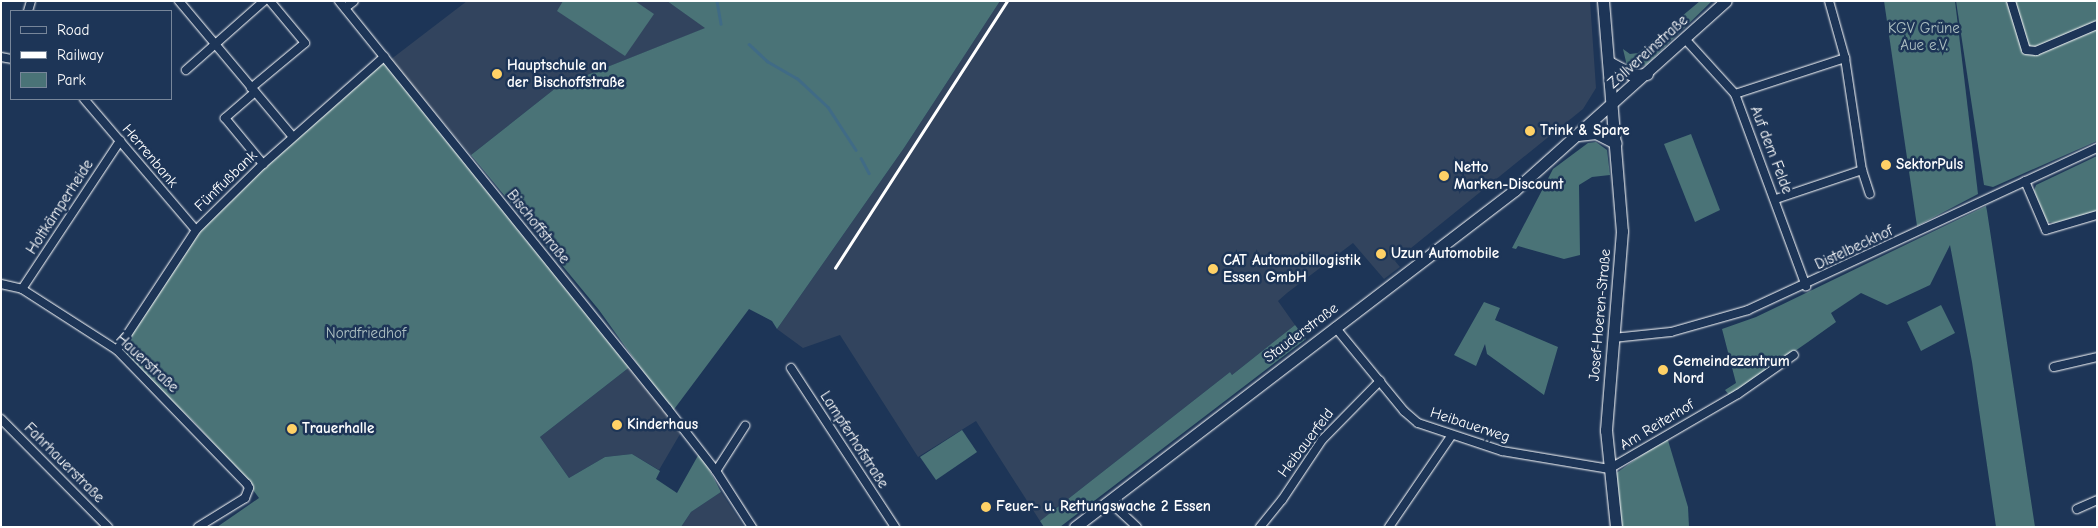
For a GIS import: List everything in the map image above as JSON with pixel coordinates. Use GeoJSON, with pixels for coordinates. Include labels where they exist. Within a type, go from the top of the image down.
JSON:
{"type":"FeatureCollection","features":[{"type":"Feature","properties":{"kind":"main road","name":"Josef-Hoeren-Straße"},"geometry":{"type":"LineString","coordinates":[[1603,1],[1622,231],[1606,430],[1616,527]]}},
{"type":"Feature","properties":{"kind":"main road","name":"Zollvereinstraße"},"geometry":{"type":"LineString","coordinates":[[1613,105],[1726,1]]}},
{"type":"Feature","properties":{"kind":"main road"},"geometry":{"type":"LineString","coordinates":[[1609,62],[1632,75],[1647,74]]}},
{"type":"Feature","properties":{"kind":"main road","name":"Stauderstraße"},"geometry":{"type":"LineString","coordinates":[[1075,527],[1515,190],[1613,105]]}},
{"type":"Feature","properties":{"kind":"main road"},"geometry":{"type":"LineString","coordinates":[[1578,135],[1596,133],[1616,143]]}},
{"type":"Feature","properties":{"kind":"street"},"geometry":{"type":"LineString","coordinates":[[179,1],[293,137]]}},
{"type":"Feature","properties":{"kind":"street"},"geometry":{"type":"LineString","coordinates":[[186,70],[214,43],[264,1]]}},
{"type":"Feature","properties":{"kind":"street"},"geometry":{"type":"LineString","coordinates":[[263,164],[225,118],[305,43],[270,1]]}},
{"type":"Feature","properties":{"kind":"street","name":"Bischoffstraße"},"geometry":{"type":"LineString","coordinates":[[340,1],[716,471],[752,527]]}},
{"type":"Feature","properties":{"kind":"street"},"geometry":{"type":"LineString","coordinates":[[345,8],[354,1]]}},
{"type":"Feature","properties":{"kind":"street"},"geometry":{"type":"LineString","coordinates":[[1829,1],[1845,58],[1862,170],[1870,194]]}},
{"type":"Feature","properties":{"kind":"street"},"geometry":{"type":"LineString","coordinates":[[2011,1],[2026,50],[2036,52],[2097,25]]}},
{"type":"Feature","properties":{"kind":"street","name":"Auf dem Felde"},"geometry":{"type":"LineString","coordinates":[[1685,39],[1736,94],[1776,199],[1806,286]]}},
{"type":"Feature","properties":{"kind":"street","name":"Fünffußbank"},"geometry":{"type":"LineString","coordinates":[[117,350],[196,230],[263,164],[384,57]]}},
{"type":"Feature","properties":{"kind":"street"},"geometry":{"type":"LineString","coordinates":[[1736,94],[1845,58]]}},
{"type":"Feature","properties":{"kind":"street","name":"Herrenbank"},"geometry":{"type":"LineString","coordinates":[[85,100],[196,230]]}},
{"type":"Feature","properties":{"kind":"street","name":"Holtkämperheide"},"geometry":{"type":"LineString","coordinates":[[22,289],[120,141]]}},
{"type":"Feature","properties":{"kind":"street","name":"Distelbeckhof"},"geometry":{"type":"LineString","coordinates":[[1613,338],[1671,332],[1715,321],[1806,286],[2097,148]]}},
{"type":"Feature","properties":{"kind":"street"},"geometry":{"type":"LineString","coordinates":[[1776,199],[1862,170]]}},
{"type":"Feature","properties":{"kind":"street"},"geometry":{"type":"LineString","coordinates":[[2025,181],[2046,230],[2097,215]]}},
{"type":"Feature","properties":{"kind":"street","name":"Hauerstraße"},"geometry":{"type":"LineString","coordinates":[[1,284],[22,289],[117,350],[241,477],[249,488],[247,494],[239,503],[198,527]]}},
{"type":"Feature","properties":{"kind":"street","name":"Heibauerweg"},"geometry":{"type":"LineString","coordinates":[[1335,327],[1411,418],[1451,436],[1502,452],[1609,470]]}},
{"type":"Feature","properties":{"kind":"street","name":"Am Reiterhof"},"geometry":{"type":"LineString","coordinates":[[1609,470],[1738,394],[1794,355]]}},
{"type":"Feature","properties":{"kind":"street"},"geometry":{"type":"LineString","coordinates":[[2054,367],[2097,357]]}},
{"type":"Feature","properties":{"kind":"street","name":"Lampferhofstraße"},"geometry":{"type":"LineString","coordinates":[[791,368],[895,527]]}},
{"type":"Feature","properties":{"kind":"street","name":"Heibauerfeld"},"geometry":{"type":"LineString","coordinates":[[1260,527],[1282,500],[1322,440],[1380,382]]}},
{"type":"Feature","properties":{"kind":"street","name":"Fahrhauerstraße"},"geometry":{"type":"LineString","coordinates":[[1,419],[108,527]]}},
{"type":"Feature","properties":{"kind":"street"},"geometry":{"type":"LineString","coordinates":[[716,471],[745,426]]}},
{"type":"Feature","properties":{"kind":"street"},"geometry":{"type":"LineString","coordinates":[[1390,527],[1451,436]]}},
{"type":"Feature","properties":{"kind":"street"},"geometry":{"type":"LineString","coordinates":[[2077,508],[2097,500]]}},
{"type":"Feature","properties":{"kind":"street"},"geometry":{"type":"LineString","coordinates":[[1109,501],[1137,527]]}},
{"type":"Feature","properties":{"kind":"shaded area","name":"Hauptschule an der Bischoffstraße"},"geometry":{"type":"Polygon","coordinates":[[[467,1],[667,1],[706,28],[557,87],[471,155],[390,60],[467,1]]]}},
{"type":"Feature","properties":{"kind":"shaded area"},"geometry":{"type":"Polygon","coordinates":[[[1000,1],[1590,1],[1596,88],[1583,109],[1395,261],[1400,267],[1384,279],[1353,243],[1287,293],[1278,301],[1295,325],[1232,375],[1230,372],[1040,521],[976,421],[918,457],[840,335],[803,348],[777,329],[904,148],[1000,1]]]}},
{"type":"Feature","properties":{"kind":"shaded area","name":"Kinderhaus"},"geometry":{"type":"Polygon","coordinates":[[[631,366],[683,429],[659,470],[632,454],[605,457],[569,478],[540,437],[631,366]]]}},
{"type":"Feature","properties":{"kind":"shaded area"},"geometry":{"type":"Polygon","coordinates":[[[721,492],[744,527],[681,527],[691,512],[721,492]]]}},
{"type":"Feature","properties":{"kind":"green space"},"geometry":{"type":"Polygon","coordinates":[[[563,1],[635,1],[654,14],[625,56],[557,11],[563,1]]]}},
{"type":"Feature","properties":{"kind":"green space"},"geometry":{"type":"Polygon","coordinates":[[[667,1],[1000,1],[904,148],[777,329],[772,321],[749,309],[672,412],[599,310],[471,155],[557,87],[705,28],[667,1]]]}},
{"type":"Feature","properties":{"kind":"green space"},"geometry":{"type":"Polygon","coordinates":[[[1700,1],[1712,1],[1646,65],[1634,68],[1627,66],[1623,49],[1630,54],[1638,53],[1700,1]]]}},
{"type":"Feature","properties":{"kind":"green space","name":"KGV Grüne Aue e.V."},"geometry":{"type":"Polygon","coordinates":[[[1884,1],[1955,1],[1978,194],[1917,226],[1884,1]]]}},
{"type":"Feature","properties":{"kind":"green space"},"geometry":{"type":"Polygon","coordinates":[[[1956,1],[2097,1],[2097,141],[1993,187],[1984,185],[1956,1]]]}},
{"type":"Feature","properties":{"kind":"green space","name":"Nordfriedhof"},"geometry":{"type":"Polygon","coordinates":[[[384,60],[631,366],[540,437],[569,478],[605,457],[632,454],[660,471],[656,479],[677,493],[700,452],[721,492],[691,512],[681,527],[217,527],[259,498],[240,472],[194,422],[117,350],[176,258],[229,198],[384,60]]]}},
{"type":"Feature","properties":{"kind":"green space"},"geometry":{"type":"Polygon","coordinates":[[[1691,134],[1720,210],[1695,222],[1664,144],[1691,134]]]}},
{"type":"Feature","properties":{"kind":"green space"},"geometry":{"type":"Polygon","coordinates":[[[1596,142],[1607,150],[1610,175],[1592,177],[1579,185],[1580,255],[1564,259],[1518,246],[1516,249],[1512,248],[1553,169],[1588,143],[1596,142]]]}},
{"type":"Feature","properties":{"kind":"green space"},"geometry":{"type":"Polygon","coordinates":[[[2097,156],[2097,211],[2055,223],[2047,222],[2034,191],[2036,185],[2097,156]]]}},
{"type":"Feature","properties":{"kind":"green space"},"geometry":{"type":"Polygon","coordinates":[[[1986,206],[2035,527],[1996,527],[1972,362],[1950,245],[1930,285],[1887,305],[1861,293],[1831,313],[1836,322],[1808,342],[1730,396],[1725,390],[1736,383],[1722,329],[1756,317],[1986,206]]]}},
{"type":"Feature","properties":{"kind":"green space"},"geometry":{"type":"Polygon","coordinates":[[[1484,302],[1500,308],[1495,320],[1558,347],[1544,395],[1487,354],[1485,344],[1476,366],[1454,355],[1484,302]]]}},
{"type":"Feature","properties":{"kind":"green space"},"geometry":{"type":"Polygon","coordinates":[[[1941,305],[1955,333],[1921,351],[1907,322],[1941,305]]]}},
{"type":"Feature","properties":{"kind":"green space"},"geometry":{"type":"Polygon","coordinates":[[[1295,325],[1306,339],[1060,527],[1044,527],[1040,521],[1230,372],[1232,375],[1295,325]]]}},
{"type":"Feature","properties":{"kind":"green space"},"geometry":{"type":"Polygon","coordinates":[[[962,430],[977,452],[936,480],[920,457],[962,430]]]}},
{"type":"Feature","properties":{"kind":"green space"},"geometry":{"type":"Polygon","coordinates":[[[1667,437],[1688,507],[1689,527],[1621,527],[1615,474],[1667,437]]]}},
{"type":"Feature","properties":{"kind":"waterway"},"geometry":{"type":"LineString","coordinates":[[717,1],[721,24]]}},
{"type":"Feature","properties":{"kind":"waterway"},"geometry":{"type":"LineString","coordinates":[[749,44],[767,61],[797,78],[828,107],[856,150]]}},
{"type":"Feature","properties":{"kind":"waterway"},"geometry":{"type":"LineString","coordinates":[[861,158],[869,173]]}},
{"type":"Feature","properties":{"kind":"railway"},"geometry":{"type":"LineString","coordinates":[[835,268],[1007,1]]}},
{"type":"Feature","properties":{"kind":"place","name":"Hauptschule an der Bischoffstraße"},"geometry":{"type":"Point","coordinates":[497,74]}},
{"type":"Feature","properties":{"kind":"place","name":"Trink & Spare"},"geometry":{"type":"Point","coordinates":[1530,131]}},
{"type":"Feature","properties":{"kind":"place","name":"SektorPuls"},"geometry":{"type":"Point","coordinates":[1886,165]}},
{"type":"Feature","properties":{"kind":"place","name":"Netto Marken-Discount"},"geometry":{"type":"Point","coordinates":[1444,176]}},
{"type":"Feature","properties":{"kind":"place","name":"Uzun Automobile"},"geometry":{"type":"Point","coordinates":[1381,254]}},
{"type":"Feature","properties":{"kind":"place","name":"CAT Automobillogistik Essen GmbH"},"geometry":{"type":"Point","coordinates":[1213,269]}},
{"type":"Feature","properties":{"kind":"place","name":"Gemeindezentrum Nord"},"geometry":{"type":"Point","coordinates":[1663,370]}},
{"type":"Feature","properties":{"kind":"place","name":"Kinderhaus"},"geometry":{"type":"Point","coordinates":[617,425]}},
{"type":"Feature","properties":{"kind":"place","name":"Trauerhalle"},"geometry":{"type":"Point","coordinates":[292,429]}},
{"type":"Feature","properties":{"kind":"place","name":"Feuer- u. Rettungswache 2 Essen"},"geometry":{"type":"Point","coordinates":[986,507]}}]}
